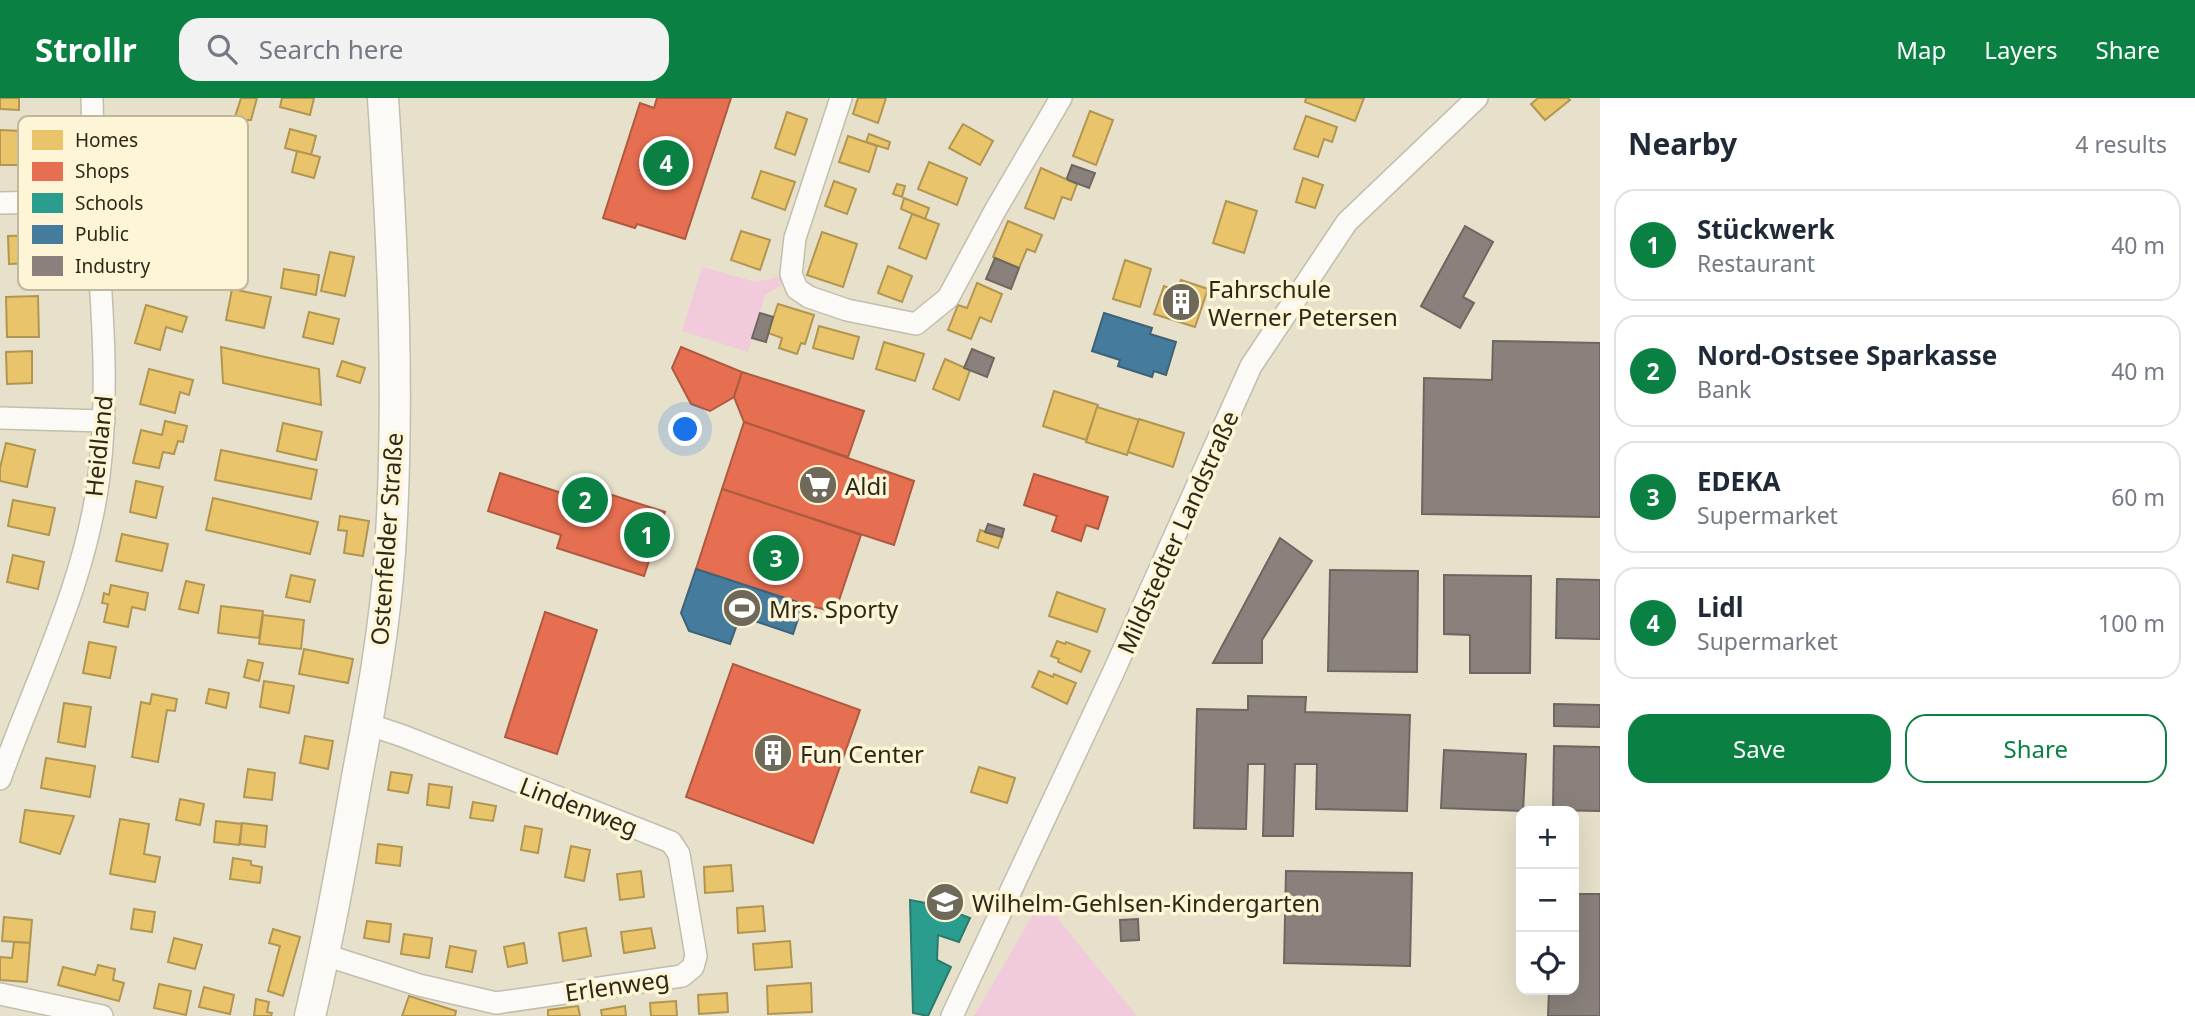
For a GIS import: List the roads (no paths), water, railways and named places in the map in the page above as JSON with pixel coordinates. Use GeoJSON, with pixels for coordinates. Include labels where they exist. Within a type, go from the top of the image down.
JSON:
{"type":"FeatureCollection","features":[{"type":"Feature","properties":{"kind":"main road","name":"Ostenfelder Straße"},"geometry":{"type":"LineString","coordinates":[[310,1016],[367,724],[390,554],[395,420],[393,261],[383,98]]}},
{"type":"Feature","properties":{"kind":"street","name":"Heidland"},"geometry":{"type":"LineString","coordinates":[[92,98],[93,116]]}},
{"type":"Feature","properties":{"kind":"street"},"geometry":{"type":"LineString","coordinates":[[841,98],[795,238],[790,274],[797,289],[809,297],[847,310],[916,324],[948,298],[1061,98]]}},
{"type":"Feature","properties":{"kind":"street","name":"Mildstedter Landstraße"},"geometry":{"type":"LineString","coordinates":[[951,1016],[1113,673],[1251,366],[1347,222],[1477,98]]}},
{"type":"Feature","properties":{"kind":"street"},"geometry":{"type":"LineString","coordinates":[[0,203],[18,203]]}},
{"type":"Feature","properties":{"kind":"street","name":"Heidland"},"geometry":{"type":"LineString","coordinates":[[0,779],[64,614],[84,549],[99,478],[104,421],[105,356],[101,290]]}},
{"type":"Feature","properties":{"kind":"street"},"geometry":{"type":"LineString","coordinates":[[0,418],[104,421]]}},
{"type":"Feature","properties":{"kind":"street","name":"Lindenweg"},"geometry":{"type":"LineString","coordinates":[[367,724],[404,736],[671,842],[679,854],[696,956],[693,967]]}},
{"type":"Feature","properties":{"kind":"street","name":"Erlenweg"},"geometry":{"type":"LineString","coordinates":[[324,955],[497,1009],[682,976],[693,967]]}},
{"type":"Feature","properties":{"kind":"street"},"geometry":{"type":"LineString","coordinates":[[0,994],[102,1016]]}},
{"type":"Feature","properties":{"kind":"place","name":"Lidl"},"geometry":{"type":"Point","coordinates":[666,163]}},
{"type":"Feature","properties":{"kind":"place","name":"Fahrschule Werner Petersen"},"geometry":{"type":"Point","coordinates":[1181,302]}},
{"type":"Feature","properties":{"kind":"place","name":"Aldi"},"geometry":{"type":"Point","coordinates":[818,485]}},
{"type":"Feature","properties":{"kind":"place","name":"Nord-Ostsee Sparkasse"},"geometry":{"type":"Point","coordinates":[585,500]}},
{"type":"Feature","properties":{"kind":"place","name":"Stückwerk"},"geometry":{"type":"Point","coordinates":[647,535]}},
{"type":"Feature","properties":{"kind":"place","name":"EDEKA"},"geometry":{"type":"Point","coordinates":[776,558]}},
{"type":"Feature","properties":{"kind":"place","name":"Mrs. Sporty"},"geometry":{"type":"Point","coordinates":[742,608]}},
{"type":"Feature","properties":{"kind":"place","name":"Fun Center"},"geometry":{"type":"Point","coordinates":[773,753]}},
{"type":"Feature","properties":{"kind":"place","name":"Wilhelm-Gehlsen-Kindergarten"},"geometry":{"type":"Point","coordinates":[945,902]}}]}
